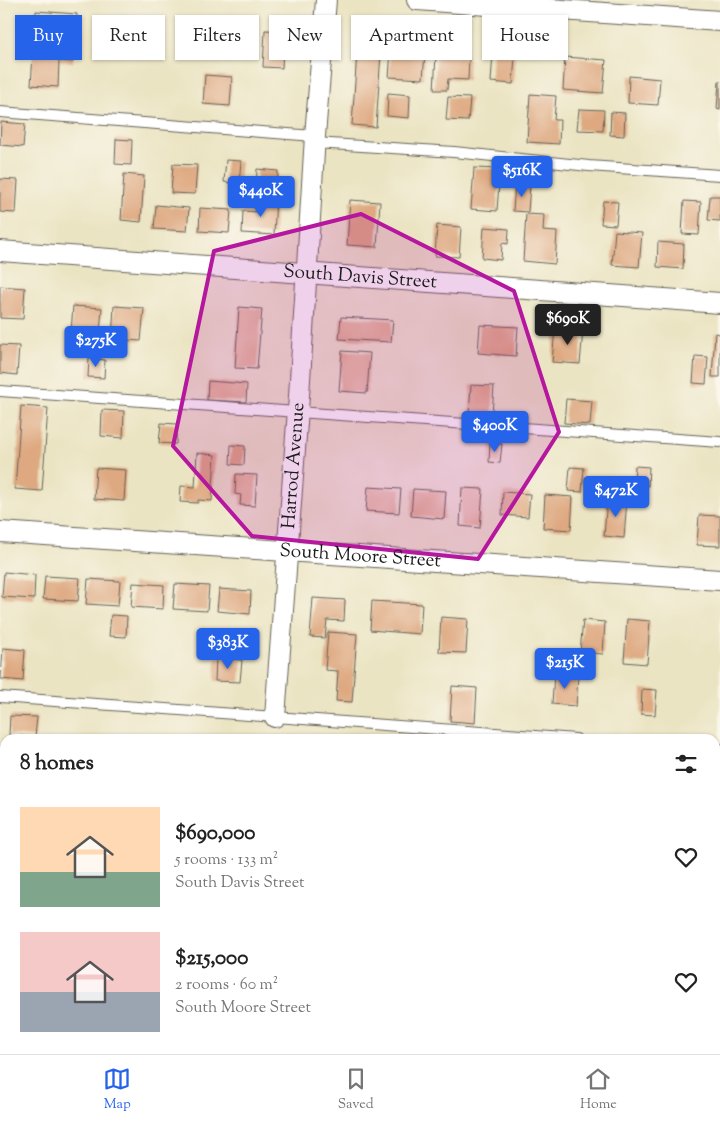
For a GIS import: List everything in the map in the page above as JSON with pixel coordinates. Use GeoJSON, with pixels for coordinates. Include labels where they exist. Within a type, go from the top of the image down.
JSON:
{"type":"FeatureCollection","features":[{"type":"Feature","properties":{"kind":"street","name":"Harrod Avenue"},"geometry":{"type":"LineString","coordinates":[[276,717],[326,0]]}},
{"type":"Feature","properties":{"kind":"street"},"geometry":{"type":"LineString","coordinates":[[417,0],[720,21]]}},
{"type":"Feature","properties":{"kind":"street","name":"South Davis Street"},"geometry":{"type":"LineString","coordinates":[[0,251],[720,303]]}},
{"type":"Feature","properties":{"kind":"street","name":"South Moore Street"},"geometry":{"type":"LineString","coordinates":[[0,532],[720,580]]}},
{"type":"Feature","properties":{"kind":"lane"},"geometry":{"type":"LineString","coordinates":[[0,112],[454,152],[589,166],[720,175]]}},
{"type":"Feature","properties":{"kind":"lane"},"geometry":{"type":"LineString","coordinates":[[0,391],[720,442]]}},
{"type":"Feature","properties":{"kind":"lane"},"geometry":{"type":"LineString","coordinates":[[0,697],[508,734]]}},
{"type":"Feature","properties":{"kind":"highlighted area"},"geometry":{"type":"Polygon","coordinates":[[[361,214],[514,291],[559,432],[478,559],[252,536],[173,446],[214,251],[361,214]]]}},
{"type":"Feature","properties":{"kind":"building"},"geometry":{"type":"Polygon","coordinates":[[[36,11],[77,14],[77,15],[36,15],[36,11]]]}},
{"type":"Feature","properties":{"kind":"building"},"geometry":{"type":"Polygon","coordinates":[[[265,30],[269,30],[269,60],[282,60],[282,68],[263,67],[265,30]]]}},
{"type":"Feature","properties":{"kind":"building"},"geometry":{"type":"Polygon","coordinates":[[[568,57],[606,60],[603,93],[563,90],[565,60],[568,60],[568,57]]]}},
{"type":"Feature","properties":{"kind":"building"},"geometry":{"type":"Polygon","coordinates":[[[33,60],[73,60],[73,62],[59,61],[58,87],[31,85],[33,60]]]}},
{"type":"Feature","properties":{"kind":"building"},"geometry":{"type":"Polygon","coordinates":[[[356,60],[381,60],[376,127],[352,125],[356,60]]]}},
{"type":"Feature","properties":{"kind":"building"},"geometry":{"type":"Polygon","coordinates":[[[390,60],[424,60],[423,79],[389,77],[390,60]]]}},
{"type":"Feature","properties":{"kind":"building"},"geometry":{"type":"Polygon","coordinates":[[[436,60],[469,60],[468,80],[448,79],[447,90],[434,90],[436,60]]]}},
{"type":"Feature","properties":{"kind":"building"},"geometry":{"type":"Polygon","coordinates":[[[493,60],[515,60],[513,84],[491,82],[493,60]]]}},
{"type":"Feature","properties":{"kind":"building"},"geometry":{"type":"Polygon","coordinates":[[[205,75],[232,77],[230,106],[203,104],[205,75]]]}},
{"type":"Feature","properties":{"kind":"building"},"geometry":{"type":"Polygon","coordinates":[[[629,76],[660,79],[658,105],[628,103],[629,76]]]}},
{"type":"Feature","properties":{"kind":"building"},"geometry":{"type":"Polygon","coordinates":[[[720,81],[720,110],[717,109],[720,81]]]}},
{"type":"Feature","properties":{"kind":"building"},"geometry":{"type":"Polygon","coordinates":[[[388,93],[410,95],[409,118],[387,116],[388,93]]]}},
{"type":"Feature","properties":{"kind":"building"},"geometry":{"type":"Polygon","coordinates":[[[530,94],[556,96],[554,120],[560,120],[559,144],[527,142],[530,94]]]}},
{"type":"Feature","properties":{"kind":"building"},"geometry":{"type":"Polygon","coordinates":[[[448,97],[470,98],[468,121],[446,120],[448,97]]]}},
{"type":"Feature","properties":{"kind":"building"},"geometry":{"type":"Polygon","coordinates":[[[579,109],[604,110],[603,131],[577,130],[579,109]]]}},
{"type":"Feature","properties":{"kind":"building"},"geometry":{"type":"Polygon","coordinates":[[[611,112],[625,113],[624,136],[610,135],[611,112]]]}},
{"type":"Feature","properties":{"kind":"building"},"geometry":{"type":"Polygon","coordinates":[[[1,122],[25,124],[23,147],[0,145],[1,122]]]}},
{"type":"Feature","properties":{"kind":"building"},"geometry":{"type":"Polygon","coordinates":[[[116,139],[132,140],[131,165],[115,164],[116,139]]]}},
{"type":"Feature","properties":{"kind":"building"},"geometry":{"type":"Polygon","coordinates":[[[226,160],[241,161],[239,184],[224,182],[226,160]]]}},
{"type":"Feature","properties":{"kind":"building"},"geometry":{"type":"Polygon","coordinates":[[[173,164],[197,165],[195,194],[171,193],[173,164]]]}},
{"type":"Feature","properties":{"kind":"building"},"geometry":{"type":"Polygon","coordinates":[[[474,168],[500,169],[497,211],[471,209],[474,168]]]}},
{"type":"Feature","properties":{"kind":"building"},"geometry":{"type":"Polygon","coordinates":[[[257,169],[278,171],[277,191],[256,189],[257,169]]]}},
{"type":"Feature","properties":{"kind":"building"},"geometry":{"type":"Polygon","coordinates":[[[124,174],[144,176],[141,222],[121,220],[124,174]]]}},
{"type":"Feature","properties":{"kind":"building"},"geometry":{"type":"Polygon","coordinates":[[[0,179],[18,180],[16,213],[0,212],[0,179]]]}},
{"type":"Feature","properties":{"kind":"building"},"geometry":{"type":"Polygon","coordinates":[[[515,184],[530,185],[528,212],[513,211],[515,184]]]}},
{"type":"Feature","properties":{"kind":"building"},"geometry":{"type":"Polygon","coordinates":[[[261,196],[276,197],[274,235],[242,233],[243,211],[260,212],[261,196]]]}},
{"type":"Feature","properties":{"kind":"building"},"geometry":{"type":"Polygon","coordinates":[[[710,196],[720,196],[720,221],[708,220],[710,196]]]}},
{"type":"Feature","properties":{"kind":"building"},"geometry":{"type":"Polygon","coordinates":[[[350,200],[380,202],[377,247],[347,245],[350,200]]]}},
{"type":"Feature","properties":{"kind":"building"},"geometry":{"type":"Polygon","coordinates":[[[603,201],[618,202],[616,225],[601,224],[603,201]]]}},
{"type":"Feature","properties":{"kind":"building"},"geometry":{"type":"Polygon","coordinates":[[[684,201],[701,202],[699,235],[682,234],[684,201]]]}},
{"type":"Feature","properties":{"kind":"building"},"geometry":{"type":"Polygon","coordinates":[[[156,205],[189,208],[187,231],[154,229],[156,205]]]}},
{"type":"Feature","properties":{"kind":"building"},"geometry":{"type":"Polygon","coordinates":[[[200,208],[231,210],[229,233],[199,231],[200,208]]]}},
{"type":"Feature","properties":{"kind":"building"},"geometry":{"type":"Polygon","coordinates":[[[526,214],[544,215],[543,231],[557,232],[555,264],[523,261],[526,214]]]}},
{"type":"Feature","properties":{"kind":"building"},"geometry":{"type":"Polygon","coordinates":[[[437,225],[461,227],[459,257],[435,256],[437,225]]]}},
{"type":"Feature","properties":{"kind":"building"},"geometry":{"type":"Polygon","coordinates":[[[484,227],[509,229],[508,244],[502,243],[501,260],[482,258],[484,227]]]}},
{"type":"Feature","properties":{"kind":"building"},"geometry":{"type":"Polygon","coordinates":[[[615,231],[642,233],[639,267],[612,265],[615,231]]]}},
{"type":"Feature","properties":{"kind":"building"},"geometry":{"type":"Polygon","coordinates":[[[658,242],[684,244],[683,269],[657,267],[658,242]]]}},
{"type":"Feature","properties":{"kind":"building"},"geometry":{"type":"Polygon","coordinates":[[[0,286],[25,288],[23,319],[0,318],[0,286]]]}},
{"type":"Feature","properties":{"kind":"building"},"geometry":{"type":"Polygon","coordinates":[[[73,306],[102,308],[100,333],[71,331],[73,306]]]}},
{"type":"Feature","properties":{"kind":"building"},"geometry":{"type":"Polygon","coordinates":[[[114,306],[144,308],[141,341],[112,339],[114,306]]]}},
{"type":"Feature","properties":{"kind":"building"},"geometry":{"type":"Polygon","coordinates":[[[239,307],[262,309],[257,369],[235,368],[239,307]]]}},
{"type":"Feature","properties":{"kind":"building"},"geometry":{"type":"Polygon","coordinates":[[[341,317],[393,320],[391,342],[339,339],[341,317]]]}},
{"type":"Feature","properties":{"kind":"building"},"geometry":{"type":"Polygon","coordinates":[[[480,325],[518,327],[516,356],[478,353],[480,325]]]}},
{"type":"Feature","properties":{"kind":"building"},"geometry":{"type":"Polygon","coordinates":[[[555,328],[583,330],[580,364],[552,362],[555,328]]]}},
{"type":"Feature","properties":{"kind":"building"},"geometry":{"type":"Polygon","coordinates":[[[715,333],[720,334],[720,377],[712,377],[715,333]]]}},
{"type":"Feature","properties":{"kind":"building"},"geometry":{"type":"Polygon","coordinates":[[[0,345],[19,346],[17,375],[0,373],[0,345]]]}},
{"type":"Feature","properties":{"kind":"building"},"geometry":{"type":"Polygon","coordinates":[[[342,351],[370,353],[367,393],[339,391],[342,351]]]}},
{"type":"Feature","properties":{"kind":"building"},"geometry":{"type":"Polygon","coordinates":[[[695,356],[708,357],[706,384],[693,383],[695,356]]]}},
{"type":"Feature","properties":{"kind":"building"},"geometry":{"type":"Polygon","coordinates":[[[89,358],[105,360],[104,378],[88,377],[89,358]]]}},
{"type":"Feature","properties":{"kind":"building"},"geometry":{"type":"Polygon","coordinates":[[[208,381],[247,384],[246,402],[207,400],[208,381]]]}},
{"type":"Feature","properties":{"kind":"building"},"geometry":{"type":"Polygon","coordinates":[[[471,385],[494,386],[492,415],[469,414],[471,385]]]}},
{"type":"Feature","properties":{"kind":"building"},"geometry":{"type":"Polygon","coordinates":[[[566,399],[592,401],[590,425],[564,423],[566,399]]]}},
{"type":"Feature","properties":{"kind":"building"},"geometry":{"type":"Polygon","coordinates":[[[21,406],[48,408],[42,491],[15,489],[21,406]]]}},
{"type":"Feature","properties":{"kind":"building"},"geometry":{"type":"Polygon","coordinates":[[[102,410],[124,411],[123,438],[101,436],[102,410]]]}},
{"type":"Feature","properties":{"kind":"building"},"geometry":{"type":"Polygon","coordinates":[[[161,423],[177,424],[176,444],[159,443],[161,423]]]}},
{"type":"Feature","properties":{"kind":"building"},"geometry":{"type":"Polygon","coordinates":[[[490,443],[502,444],[500,463],[489,462],[490,443]]]}},
{"type":"Feature","properties":{"kind":"building"},"geometry":{"type":"Polygon","coordinates":[[[231,445],[245,446],[244,465],[230,464],[231,445]]]}},
{"type":"Feature","properties":{"kind":"building"},"geometry":{"type":"Polygon","coordinates":[[[197,453],[215,455],[212,501],[198,500],[198,503],[180,502],[181,486],[195,487],[197,453]]]}},
{"type":"Feature","properties":{"kind":"building"},"geometry":{"type":"Polygon","coordinates":[[[635,466],[649,467],[648,486],[634,485],[635,466]]]}},
{"type":"Feature","properties":{"kind":"building"},"geometry":{"type":"Polygon","coordinates":[[[570,467],[584,468],[582,492],[568,491],[570,467]]]}},
{"type":"Feature","properties":{"kind":"building"},"geometry":{"type":"Polygon","coordinates":[[[96,468],[126,470],[124,501],[94,499],[96,468]]]}},
{"type":"Feature","properties":{"kind":"building"},"geometry":{"type":"Polygon","coordinates":[[[236,474],[257,475],[255,506],[240,505],[241,495],[235,494],[236,474]]]}},
{"type":"Feature","properties":{"kind":"building"},"geometry":{"type":"Polygon","coordinates":[[[368,487],[401,489],[399,513],[366,511],[368,487]]]}},
{"type":"Feature","properties":{"kind":"building"},"geometry":{"type":"Polygon","coordinates":[[[462,488],[483,489],[480,528],[460,526],[462,488]]]}},
{"type":"Feature","properties":{"kind":"building"},"geometry":{"type":"Polygon","coordinates":[[[413,489],[446,491],[444,519],[411,516],[413,489]]]}},
{"type":"Feature","properties":{"kind":"building"},"geometry":{"type":"Polygon","coordinates":[[[503,492],[530,494],[528,517],[502,515],[503,492]]]}},
{"type":"Feature","properties":{"kind":"building"},"geometry":{"type":"Polygon","coordinates":[[[545,495],[573,497],[571,530],[543,528],[545,495]]]}},
{"type":"Feature","properties":{"kind":"building"},"geometry":{"type":"Polygon","coordinates":[[[607,498],[627,499],[624,538],[604,536],[607,498]]]}},
{"type":"Feature","properties":{"kind":"building"},"geometry":{"type":"Polygon","coordinates":[[[699,515],[720,516],[720,546],[697,545],[699,515]]]}},
{"type":"Feature","properties":{"kind":"building"},"geometry":{"type":"Polygon","coordinates":[[[4,572],[35,575],[34,599],[2,597],[4,572]]]}},
{"type":"Feature","properties":{"kind":"building"},"geometry":{"type":"Polygon","coordinates":[[[45,576],[80,578],[78,601],[43,599],[45,576]]]}},
{"type":"Feature","properties":{"kind":"building"},"geometry":{"type":"Polygon","coordinates":[[[88,579],[120,581],[118,606],[86,604],[88,579]]]}},
{"type":"Feature","properties":{"kind":"building"},"geometry":{"type":"Polygon","coordinates":[[[133,583],[164,585],[163,609],[131,607],[133,583]]]}},
{"type":"Feature","properties":{"kind":"building"},"geometry":{"type":"Polygon","coordinates":[[[175,584],[209,586],[207,611],[173,609],[175,584]]]}},
{"type":"Feature","properties":{"kind":"building"},"geometry":{"type":"Polygon","coordinates":[[[219,589],[251,591],[250,614],[217,611],[219,589]]]}},
{"type":"Feature","properties":{"kind":"building"},"geometry":{"type":"Polygon","coordinates":[[[313,598],[345,600],[344,621],[327,620],[325,638],[310,637],[313,598]]]}},
{"type":"Feature","properties":{"kind":"building"},"geometry":{"type":"Polygon","coordinates":[[[372,601],[422,604],[420,634],[370,630],[372,601]]]}},
{"type":"Feature","properties":{"kind":"building"},"geometry":{"type":"Polygon","coordinates":[[[111,615],[127,616],[126,637],[109,636],[111,615]]]}},
{"type":"Feature","properties":{"kind":"building"},"geometry":{"type":"Polygon","coordinates":[[[441,617],[468,619],[466,653],[439,652],[441,617]]]}},
{"type":"Feature","properties":{"kind":"building"},"geometry":{"type":"Polygon","coordinates":[[[627,619],[650,621],[647,664],[624,662],[627,619]]]}},
{"type":"Feature","properties":{"kind":"building"},"geometry":{"type":"Polygon","coordinates":[[[583,620],[605,622],[603,654],[580,652],[583,620]]]}},
{"type":"Feature","properties":{"kind":"building"},"geometry":{"type":"Polygon","coordinates":[[[328,632],[357,634],[352,702],[336,701],[338,671],[325,670],[328,632]]]}},
{"type":"Feature","properties":{"kind":"building"},"geometry":{"type":"Polygon","coordinates":[[[3,648],[25,650],[23,681],[1,679],[3,648]]]}},
{"type":"Feature","properties":{"kind":"building"},"geometry":{"type":"Polygon","coordinates":[[[216,658],[242,660],[240,682],[215,681],[216,658]]]}},
{"type":"Feature","properties":{"kind":"building"},"geometry":{"type":"Polygon","coordinates":[[[554,674],[578,676],[576,706],[552,704],[554,674]]]}},
{"type":"Feature","properties":{"kind":"building"},"geometry":{"type":"Polygon","coordinates":[[[452,686],[477,688],[475,723],[450,721],[452,686]]]}},
{"type":"Feature","properties":{"kind":"building"},"geometry":{"type":"Polygon","coordinates":[[[642,689],[657,690],[655,715],[641,714],[642,689]]]}},
{"type":"Feature","properties":{"kind":"building"},"geometry":{"type":"Polygon","coordinates":[[[10,716],[37,717],[35,734],[9,734],[10,716]]]}}]}
